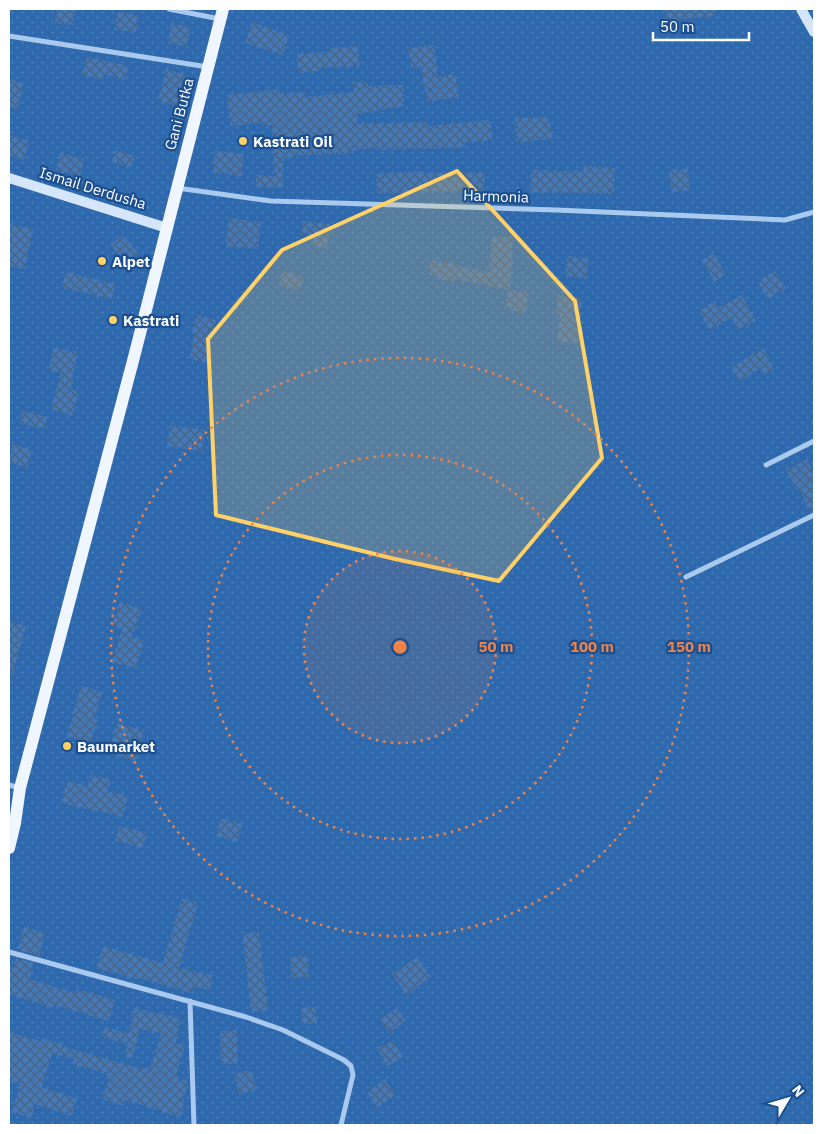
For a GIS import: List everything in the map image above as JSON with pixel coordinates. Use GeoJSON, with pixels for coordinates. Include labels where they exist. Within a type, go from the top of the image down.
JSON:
{"type":"FeatureCollection","features":[{"type":"Feature","properties":{"kind":"main road"},"geometry":{"type":"LineString","coordinates":[[801,9],[814,32]]}},
{"type":"Feature","properties":{"kind":"main road","name":"Gani Butka"},"geometry":{"type":"LineString","coordinates":[[9,848],[15,823],[15,786],[167,228],[222,14]]}},
{"type":"Feature","properties":{"kind":"main road","name":"Ismail Derdusha"},"geometry":{"type":"LineString","coordinates":[[9,178],[167,228]]}},
{"type":"Feature","properties":{"kind":"street"},"geometry":{"type":"LineString","coordinates":[[170,9],[222,14]]}},
{"type":"Feature","properties":{"kind":"street"},"geometry":{"type":"LineString","coordinates":[[9,36],[208,67]]}},
{"type":"Feature","properties":{"kind":"street","name":"Harmonia"},"geometry":{"type":"LineString","coordinates":[[176,188],[271,201],[775,220],[785,220],[814,212]]}},
{"type":"Feature","properties":{"kind":"street"},"geometry":{"type":"LineString","coordinates":[[766,465],[814,442]]}},
{"type":"Feature","properties":{"kind":"street"},"geometry":{"type":"LineString","coordinates":[[686,577],[814,515]]}},
{"type":"Feature","properties":{"kind":"street"},"geometry":{"type":"LineString","coordinates":[[9,952],[246,1017],[284,1030],[344,1060],[351,1066],[352,1075],[341,1125]]}},
{"type":"Feature","properties":{"kind":"street"},"geometry":{"type":"LineString","coordinates":[[190,1001],[194,1125]]}},
{"type":"Feature","properties":{"kind":"highlighted area"},"geometry":{"type":"Polygon","coordinates":[[[457,171],[575,301],[602,458],[499,581],[395,559],[216,515],[208,339],[282,250],[457,171]]]}},
{"type":"Feature","properties":{"kind":"shaded area"},"geometry":{"type":"Polygon","coordinates":[[[9,9],[814,9],[814,1125],[9,1125],[9,9]]]}},
{"type":"Feature","properties":{"kind":"building"},"geometry":{"type":"Polygon","coordinates":[[[57,9],[75,9],[73,25],[55,23],[57,9]]]}},
{"type":"Feature","properties":{"kind":"building"},"geometry":{"type":"Polygon","coordinates":[[[665,9],[715,9],[715,16],[666,21],[665,9]]]}},
{"type":"Feature","properties":{"kind":"building"},"geometry":{"type":"Polygon","coordinates":[[[117,12],[138,15],[136,32],[114,30],[117,12]]]}},
{"type":"Feature","properties":{"kind":"building"},"geometry":{"type":"Polygon","coordinates":[[[252,22],[289,35],[283,55],[245,43],[252,22]]]}},
{"type":"Feature","properties":{"kind":"building"},"geometry":{"type":"Polygon","coordinates":[[[171,24],[191,27],[187,46],[168,44],[171,24]]]}},
{"type":"Feature","properties":{"kind":"building"},"geometry":{"type":"Polygon","coordinates":[[[434,45],[438,77],[455,74],[459,97],[427,102],[421,67],[411,68],[408,48],[434,45]]]}},
{"type":"Feature","properties":{"kind":"building"},"geometry":{"type":"Polygon","coordinates":[[[358,46],[360,66],[319,68],[319,71],[298,72],[297,54],[330,52],[330,48],[358,46]]]}},
{"type":"Feature","properties":{"kind":"building"},"geometry":{"type":"Polygon","coordinates":[[[87,57],[129,66],[125,80],[104,74],[103,80],[82,75],[87,57]]]}},
{"type":"Feature","properties":{"kind":"building"},"geometry":{"type":"Polygon","coordinates":[[[166,69],[187,75],[179,106],[158,101],[166,69]]]}},
{"type":"Feature","properties":{"kind":"building"},"geometry":{"type":"Polygon","coordinates":[[[9,79],[24,83],[18,109],[9,107],[9,79]]]}},
{"type":"Feature","properties":{"kind":"building"},"geometry":{"type":"Polygon","coordinates":[[[354,82],[368,82],[368,86],[404,85],[404,106],[357,114],[358,124],[428,122],[428,126],[490,120],[493,140],[464,143],[465,148],[376,150],[376,148],[349,151],[349,154],[294,155],[294,158],[284,158],[283,188],[256,187],[256,175],[275,176],[272,125],[263,126],[263,123],[230,126],[227,95],[280,89],[280,94],[305,92],[305,97],[354,92],[354,82]]]}},
{"type":"Feature","properties":{"kind":"building"},"geometry":{"type":"Polygon","coordinates":[[[549,117],[553,139],[516,142],[515,118],[549,117]]]}},
{"type":"Feature","properties":{"kind":"building"},"geometry":{"type":"Polygon","coordinates":[[[9,135],[29,141],[24,160],[9,155],[9,135]]]}},
{"type":"Feature","properties":{"kind":"building"},"geometry":{"type":"Polygon","coordinates":[[[115,150],[135,156],[132,167],[112,162],[115,150]]]}},
{"type":"Feature","properties":{"kind":"building"},"geometry":{"type":"Polygon","coordinates":[[[215,151],[244,154],[242,176],[213,173],[215,151]]]}},
{"type":"Feature","properties":{"kind":"building"},"geometry":{"type":"Polygon","coordinates":[[[60,153],[84,159],[80,176],[56,170],[60,153]]]}},
{"type":"Feature","properties":{"kind":"building"},"geometry":{"type":"Polygon","coordinates":[[[583,166],[615,168],[614,194],[530,192],[531,170],[583,171],[583,166]]]}},
{"type":"Feature","properties":{"kind":"building"},"geometry":{"type":"Polygon","coordinates":[[[688,169],[690,190],[671,192],[669,170],[688,169]]]}},
{"type":"Feature","properties":{"kind":"building"},"geometry":{"type":"Polygon","coordinates":[[[421,171],[421,173],[485,172],[484,191],[377,194],[376,174],[421,171]]]}},
{"type":"Feature","properties":{"kind":"building"},"geometry":{"type":"Polygon","coordinates":[[[229,218],[261,222],[258,249],[225,246],[229,218]]]}},
{"type":"Feature","properties":{"kind":"building"},"geometry":{"type":"Polygon","coordinates":[[[303,221],[330,224],[327,248],[313,246],[314,235],[301,234],[303,221]]]}},
{"type":"Feature","properties":{"kind":"building"},"geometry":{"type":"Polygon","coordinates":[[[9,224],[33,229],[25,269],[9,266],[9,224]]]}},
{"type":"Feature","properties":{"kind":"building"},"geometry":{"type":"Polygon","coordinates":[[[123,235],[139,253],[126,263],[110,245],[123,235]]]}},
{"type":"Feature","properties":{"kind":"building"},"geometry":{"type":"Polygon","coordinates":[[[513,236],[510,290],[529,292],[525,313],[504,308],[509,290],[454,279],[454,282],[439,279],[439,276],[429,275],[431,260],[489,272],[492,237],[513,236]]]}},
{"type":"Feature","properties":{"kind":"building"},"geometry":{"type":"Polygon","coordinates":[[[714,253],[726,275],[714,282],[702,260],[714,253]]]}},
{"type":"Feature","properties":{"kind":"building"},"geometry":{"type":"Polygon","coordinates":[[[567,256],[589,258],[587,279],[565,276],[567,256]]]}},
{"type":"Feature","properties":{"kind":"building"},"geometry":{"type":"Polygon","coordinates":[[[282,271],[303,277],[300,290],[279,285],[282,271]]]}},
{"type":"Feature","properties":{"kind":"building"},"geometry":{"type":"Polygon","coordinates":[[[775,271],[786,288],[768,299],[759,284],[759,280],[775,271]]]}},
{"type":"Feature","properties":{"kind":"building"},"geometry":{"type":"Polygon","coordinates":[[[66,272],[115,284],[112,299],[62,288],[66,272]]]}},
{"type":"Feature","properties":{"kind":"building"},"geometry":{"type":"Polygon","coordinates":[[[558,295],[582,298],[579,344],[557,341],[560,314],[556,314],[558,295]]]}},
{"type":"Feature","properties":{"kind":"building"},"geometry":{"type":"Polygon","coordinates":[[[742,295],[756,321],[738,330],[732,318],[709,330],[699,311],[715,301],[718,308],[742,295]]]}},
{"type":"Feature","properties":{"kind":"building"},"geometry":{"type":"Polygon","coordinates":[[[197,315],[216,320],[206,363],[189,358],[195,333],[192,332],[197,315]]]}},
{"type":"Feature","properties":{"kind":"building"},"geometry":{"type":"Polygon","coordinates":[[[53,348],[77,352],[71,389],[79,392],[72,416],[51,409],[61,373],[49,371],[53,348]]]}},
{"type":"Feature","properties":{"kind":"building"},"geometry":{"type":"Polygon","coordinates":[[[764,348],[774,369],[763,375],[760,369],[739,381],[731,367],[764,348]]]}},
{"type":"Feature","properties":{"kind":"building"},"geometry":{"type":"Polygon","coordinates":[[[22,411],[47,417],[44,429],[19,423],[22,411]]]}},
{"type":"Feature","properties":{"kind":"building"},"geometry":{"type":"Polygon","coordinates":[[[170,425],[205,430],[202,451],[167,446],[170,425]]]}},
{"type":"Feature","properties":{"kind":"building"},"geometry":{"type":"Polygon","coordinates":[[[13,444],[32,450],[27,468],[9,462],[13,444]]]}},
{"type":"Feature","properties":{"kind":"building"},"geometry":{"type":"Polygon","coordinates":[[[807,459],[814,474],[814,511],[810,512],[799,488],[796,490],[786,470],[807,459]]]}},
{"type":"Feature","properties":{"kind":"building"},"geometry":{"type":"Polygon","coordinates":[[[120,602],[142,609],[132,637],[144,641],[136,668],[112,662],[122,629],[112,625],[120,602]]]}},
{"type":"Feature","properties":{"kind":"building"},"geometry":{"type":"Polygon","coordinates":[[[9,621],[26,626],[12,675],[9,675],[9,621]]]}},
{"type":"Feature","properties":{"kind":"building"},"geometry":{"type":"Polygon","coordinates":[[[81,686],[102,692],[94,719],[98,720],[91,743],[67,736],[81,686]]]}},
{"type":"Feature","properties":{"kind":"building"},"geometry":{"type":"Polygon","coordinates":[[[117,723],[144,731],[135,761],[108,753],[117,723]]]}},
{"type":"Feature","properties":{"kind":"building"},"geometry":{"type":"Polygon","coordinates":[[[91,775],[111,780],[108,791],[128,796],[123,817],[61,803],[67,781],[88,786],[91,775]]]}},
{"type":"Feature","properties":{"kind":"building"},"geometry":{"type":"Polygon","coordinates":[[[221,818],[242,824],[237,842],[216,836],[221,818]]]}},
{"type":"Feature","properties":{"kind":"building"},"geometry":{"type":"Polygon","coordinates":[[[119,826],[147,833],[143,848],[115,841],[119,826]]]}},
{"type":"Feature","properties":{"kind":"building"},"geometry":{"type":"Polygon","coordinates":[[[182,898],[198,903],[179,968],[213,975],[210,990],[192,987],[191,993],[96,968],[103,946],[163,963],[182,898]]]}},
{"type":"Feature","properties":{"kind":"building"},"geometry":{"type":"Polygon","coordinates":[[[24,927],[45,933],[39,956],[18,950],[24,927]]]}},
{"type":"Feature","properties":{"kind":"building"},"geometry":{"type":"Polygon","coordinates":[[[259,932],[268,1010],[251,1012],[243,934],[259,932]]]}},
{"type":"Feature","properties":{"kind":"building"},"geometry":{"type":"Polygon","coordinates":[[[308,956],[309,977],[291,978],[290,957],[308,956]]]}},
{"type":"Feature","properties":{"kind":"building"},"geometry":{"type":"Polygon","coordinates":[[[417,957],[431,977],[406,995],[392,974],[417,957]]]}},
{"type":"Feature","properties":{"kind":"building"},"geometry":{"type":"Polygon","coordinates":[[[16,958],[34,963],[30,979],[75,993],[77,989],[115,1000],[109,1021],[54,1005],[53,1008],[9,994],[9,966],[14,968],[16,958]]]}},
{"type":"Feature","properties":{"kind":"building"},"geometry":{"type":"Polygon","coordinates":[[[315,1007],[317,1023],[302,1024],[301,1008],[315,1007]]]}},
{"type":"Feature","properties":{"kind":"building"},"geometry":{"type":"Polygon","coordinates":[[[134,1008],[181,1018],[176,1043],[185,1045],[176,1078],[188,1081],[188,1083],[182,1104],[184,1104],[181,1117],[125,1100],[123,1106],[102,1099],[109,1077],[106,1076],[107,1073],[73,1065],[74,1059],[52,1054],[42,1087],[77,1099],[71,1116],[35,1104],[31,1118],[12,1112],[20,1084],[9,1080],[9,1032],[41,1041],[41,1038],[135,1067],[150,1069],[161,1033],[140,1029],[133,1058],[125,1056],[127,1044],[102,1037],[105,1027],[129,1033],[134,1008]]]}},
{"type":"Feature","properties":{"kind":"building"},"geometry":{"type":"Polygon","coordinates":[[[397,1008],[406,1021],[389,1033],[379,1019],[397,1008]]]}},
{"type":"Feature","properties":{"kind":"building"},"geometry":{"type":"Polygon","coordinates":[[[237,1030],[238,1064],[221,1064],[220,1031],[237,1030]]]}},
{"type":"Feature","properties":{"kind":"building"},"geometry":{"type":"Polygon","coordinates":[[[393,1040],[403,1057],[387,1066],[377,1049],[393,1040]]]}},
{"type":"Feature","properties":{"kind":"building"},"geometry":{"type":"Polygon","coordinates":[[[252,1070],[256,1090],[239,1094],[234,1073],[252,1070]]]}},
{"type":"Feature","properties":{"kind":"building"},"geometry":{"type":"Polygon","coordinates":[[[385,1079],[396,1095],[377,1108],[367,1092],[385,1079]]]}},
{"type":"Feature","properties":{"kind":"place","name":"Kastrati Oil"},"geometry":{"type":"Point","coordinates":[243,141]}},
{"type":"Feature","properties":{"kind":"place","name":"Alpet"},"geometry":{"type":"Point","coordinates":[102,261]}},
{"type":"Feature","properties":{"kind":"place","name":"Kastrati"},"geometry":{"type":"Point","coordinates":[113,320]}},
{"type":"Feature","properties":{"kind":"place","name":"Baumarket"},"geometry":{"type":"Point","coordinates":[67,746]}}]}
